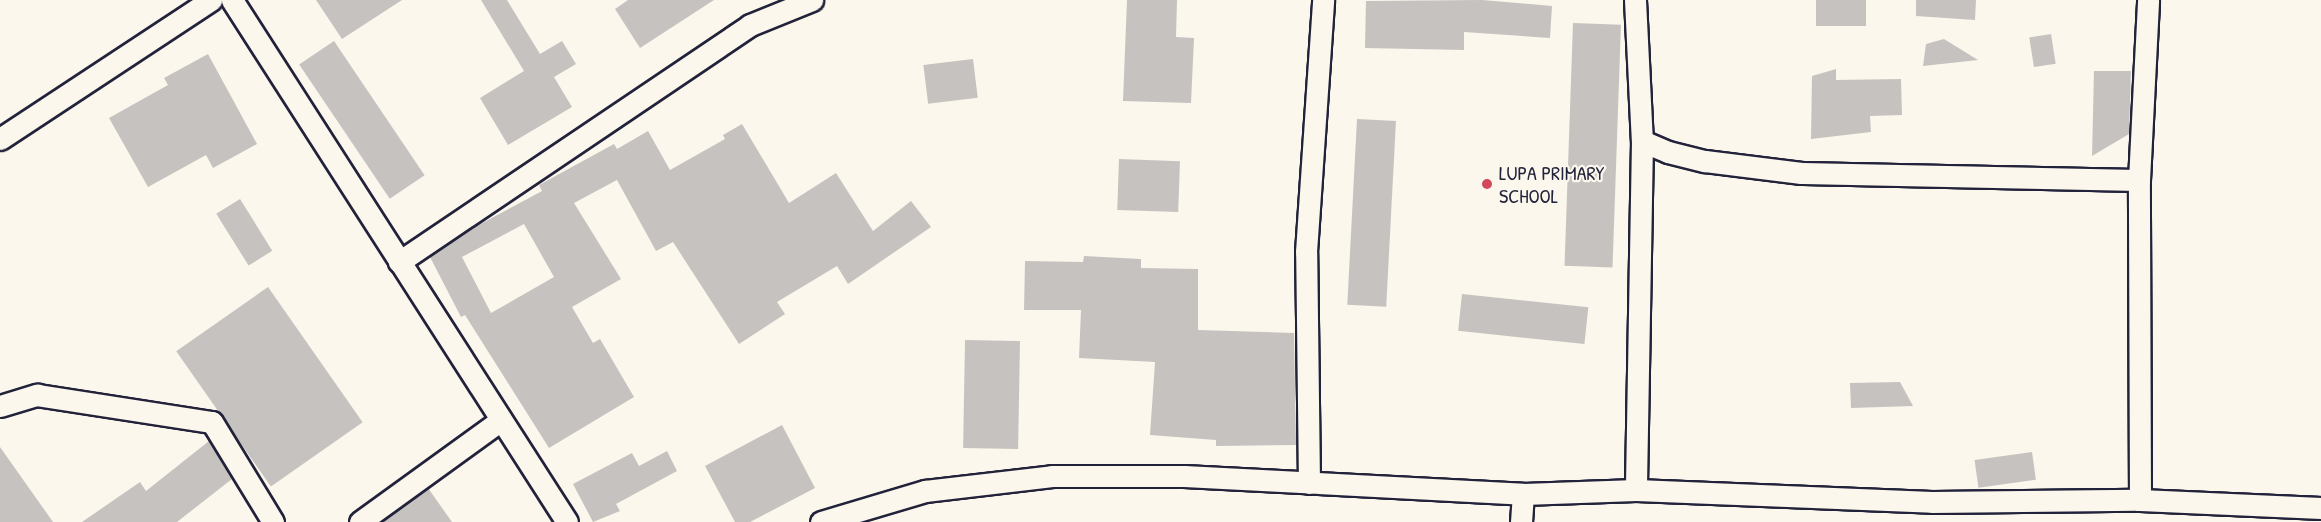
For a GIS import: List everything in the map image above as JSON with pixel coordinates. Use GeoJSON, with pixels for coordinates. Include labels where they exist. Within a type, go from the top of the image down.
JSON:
{"type":"FeatureCollection","features":[{"type":"Feature","properties":{"kind":"street"},"geometry":{"type":"LineString","coordinates":[[0,138],[211,0]]}},
{"type":"Feature","properties":{"kind":"street"},"geometry":{"type":"LineString","coordinates":[[232,0],[567,522]]}},
{"type":"Feature","properties":{"kind":"street"},"geometry":{"type":"LineString","coordinates":[[399,262],[750,25],[812,0]]}},
{"type":"Feature","properties":{"kind":"street"},"geometry":{"type":"LineString","coordinates":[[1309,483],[1306,252],[1323,0]]}},
{"type":"Feature","properties":{"kind":"street"},"geometry":{"type":"LineString","coordinates":[[1635,0],[1642,141],[1636,490]]}},
{"type":"Feature","properties":{"kind":"street"},"geometry":{"type":"LineString","coordinates":[[2140,500],[2139,180],[2148,0]]}},
{"type":"Feature","properties":{"kind":"street"},"geometry":{"type":"LineString","coordinates":[[1642,141],[1668,152],[1706,161],[1801,173],[2139,180]]}},
{"type":"Feature","properties":{"kind":"street"},"geometry":{"type":"LineString","coordinates":[[0,406],[37,395],[212,422],[273,522]]}},
{"type":"Feature","properties":{"kind":"street"},"geometry":{"type":"LineString","coordinates":[[360,522],[501,420]]}},
{"type":"Feature","properties":{"kind":"street"},"geometry":{"type":"LineString","coordinates":[[822,522],[925,491],[1052,476],[1184,476],[1523,494],[1636,490],[1932,502],[2140,500],[2268,514],[2321,508]]}},
{"type":"Feature","properties":{"kind":"street"},"geometry":{"type":"LineString","coordinates":[[1521,522],[1523,494]]}},
{"type":"Feature","properties":{"kind":"building"},"geometry":{"type":"Polygon","coordinates":[[[316,0],[402,0],[342,39],[316,0]]]}},
{"type":"Feature","properties":{"kind":"building"},"geometry":{"type":"Polygon","coordinates":[[[481,0],[507,0],[540,54],[562,41],[576,64],[554,77],[572,107],[508,145],[480,98],[524,71],[481,0]]]}},
{"type":"Feature","properties":{"kind":"building"},"geometry":{"type":"Polygon","coordinates":[[[628,0],[714,0],[640,48],[615,9],[628,0]]]}},
{"type":"Feature","properties":{"kind":"building"},"geometry":{"type":"Polygon","coordinates":[[[1127,0],[1177,0],[1176,37],[1194,38],[1191,103],[1123,101],[1127,0]]]}},
{"type":"Feature","properties":{"kind":"building"},"geometry":{"type":"Polygon","coordinates":[[[1482,0],[1552,6],[1550,38],[1464,32],[1464,50],[1365,48],[1366,1],[1482,0]]]}},
{"type":"Feature","properties":{"kind":"building"},"geometry":{"type":"Polygon","coordinates":[[[1816,0],[1866,0],[1866,26],[1816,26],[1816,0]]]}},
{"type":"Feature","properties":{"kind":"building"},"geometry":{"type":"Polygon","coordinates":[[[1916,0],[1976,0],[1975,20],[1916,16],[1916,0]]]}},
{"type":"Feature","properties":{"kind":"building"},"geometry":{"type":"Polygon","coordinates":[[[1573,23],[1621,25],[1612,268],[1565,266],[1573,23]]]}},
{"type":"Feature","properties":{"kind":"building"},"geometry":{"type":"Polygon","coordinates":[[[2051,34],[2056,64],[2034,67],[2029,37],[2051,34]]]}},
{"type":"Feature","properties":{"kind":"building"},"geometry":{"type":"Polygon","coordinates":[[[1944,39],[1978,60],[1923,66],[1926,44],[1944,39]]]}},
{"type":"Feature","properties":{"kind":"building"},"geometry":{"type":"Polygon","coordinates":[[[334,41],[425,175],[390,199],[299,64],[334,41]]]}},
{"type":"Feature","properties":{"kind":"building"},"geometry":{"type":"Polygon","coordinates":[[[208,54],[257,144],[213,168],[206,155],[148,187],[109,118],[168,85],[164,78],[208,54]]]}},
{"type":"Feature","properties":{"kind":"building"},"geometry":{"type":"Polygon","coordinates":[[[973,59],[978,98],[928,104],[923,65],[973,59]]]}},
{"type":"Feature","properties":{"kind":"building"},"geometry":{"type":"Polygon","coordinates":[[[1836,69],[1836,80],[1901,79],[1902,115],[1870,116],[1871,132],[1811,139],[1812,76],[1836,69]]]}},
{"type":"Feature","properties":{"kind":"building"},"geometry":{"type":"Polygon","coordinates":[[[2094,71],[2131,71],[2129,134],[2092,156],[2094,71]]]}},
{"type":"Feature","properties":{"kind":"building"},"geometry":{"type":"Polygon","coordinates":[[[1357,119],[1396,121],[1386,307],[1347,305],[1357,119]]]}},
{"type":"Feature","properties":{"kind":"building"},"geometry":{"type":"Polygon","coordinates":[[[742,124],[789,203],[836,173],[873,231],[911,201],[931,227],[848,284],[837,266],[777,302],[785,314],[739,344],[673,242],[656,251],[617,180],[574,203],[621,279],[572,307],[593,343],[600,339],[634,397],[549,448],[465,315],[461,317],[430,257],[471,229],[542,191],[539,185],[614,144],[617,149],[648,131],[670,170],[725,139],[723,135],[742,124]],[[524,224],[462,257],[491,313],[554,277],[524,224]]]}},
{"type":"Feature","properties":{"kind":"building"},"geometry":{"type":"Polygon","coordinates":[[[1119,159],[1180,161],[1178,212],[1117,210],[1119,159]]]}},
{"type":"Feature","properties":{"kind":"building"},"geometry":{"type":"Polygon","coordinates":[[[240,199],[272,251],[249,266],[216,214],[240,199]]]}},
{"type":"Feature","properties":{"kind":"building"},"geometry":{"type":"Polygon","coordinates":[[[1084,256],[1141,259],[1141,268],[1198,269],[1198,330],[1294,333],[1296,445],[1216,446],[1216,440],[1150,435],[1155,362],[1079,358],[1081,310],[1024,310],[1025,261],[1083,262],[1084,256]]]}},
{"type":"Feature","properties":{"kind":"building"},"geometry":{"type":"Polygon","coordinates":[[[268,287],[363,422],[271,486],[176,351],[268,287]]]}},
{"type":"Feature","properties":{"kind":"building"},"geometry":{"type":"Polygon","coordinates":[[[1462,294],[1588,307],[1584,344],[1458,331],[1462,294]]]}},
{"type":"Feature","properties":{"kind":"building"},"geometry":{"type":"Polygon","coordinates":[[[965,340],[1020,341],[1018,449],[963,448],[965,340]]]}},
{"type":"Feature","properties":{"kind":"building"},"geometry":{"type":"Polygon","coordinates":[[[1900,382],[1913,406],[1851,408],[1850,383],[1900,382]]]}},
{"type":"Feature","properties":{"kind":"building"},"geometry":{"type":"Polygon","coordinates":[[[782,425],[815,488],[750,522],[735,522],[705,466],[782,425]]]}},
{"type":"Feature","properties":{"kind":"building"},"geometry":{"type":"Polygon","coordinates":[[[209,441],[232,479],[177,522],[82,522],[140,482],[146,491],[209,441]]]}},
{"type":"Feature","properties":{"kind":"building"},"geometry":{"type":"Polygon","coordinates":[[[0,447],[53,522],[0,522],[0,447]]]}},
{"type":"Feature","properties":{"kind":"building"},"geometry":{"type":"Polygon","coordinates":[[[667,451],[677,471],[616,504],[620,511],[593,522],[573,484],[632,453],[639,466],[667,451]]]}},
{"type":"Feature","properties":{"kind":"building"},"geometry":{"type":"Polygon","coordinates":[[[2032,452],[2036,480],[1978,488],[1975,460],[2032,452]]]}},
{"type":"Feature","properties":{"kind":"building"},"geometry":{"type":"Polygon","coordinates":[[[428,488],[452,522],[382,522],[428,488]]]}},
{"type":"Feature","properties":{"kind":"place","name":"LUPA PRIMARY SCHOOL"},"geometry":{"type":"Point","coordinates":[1487,184]}}]}
